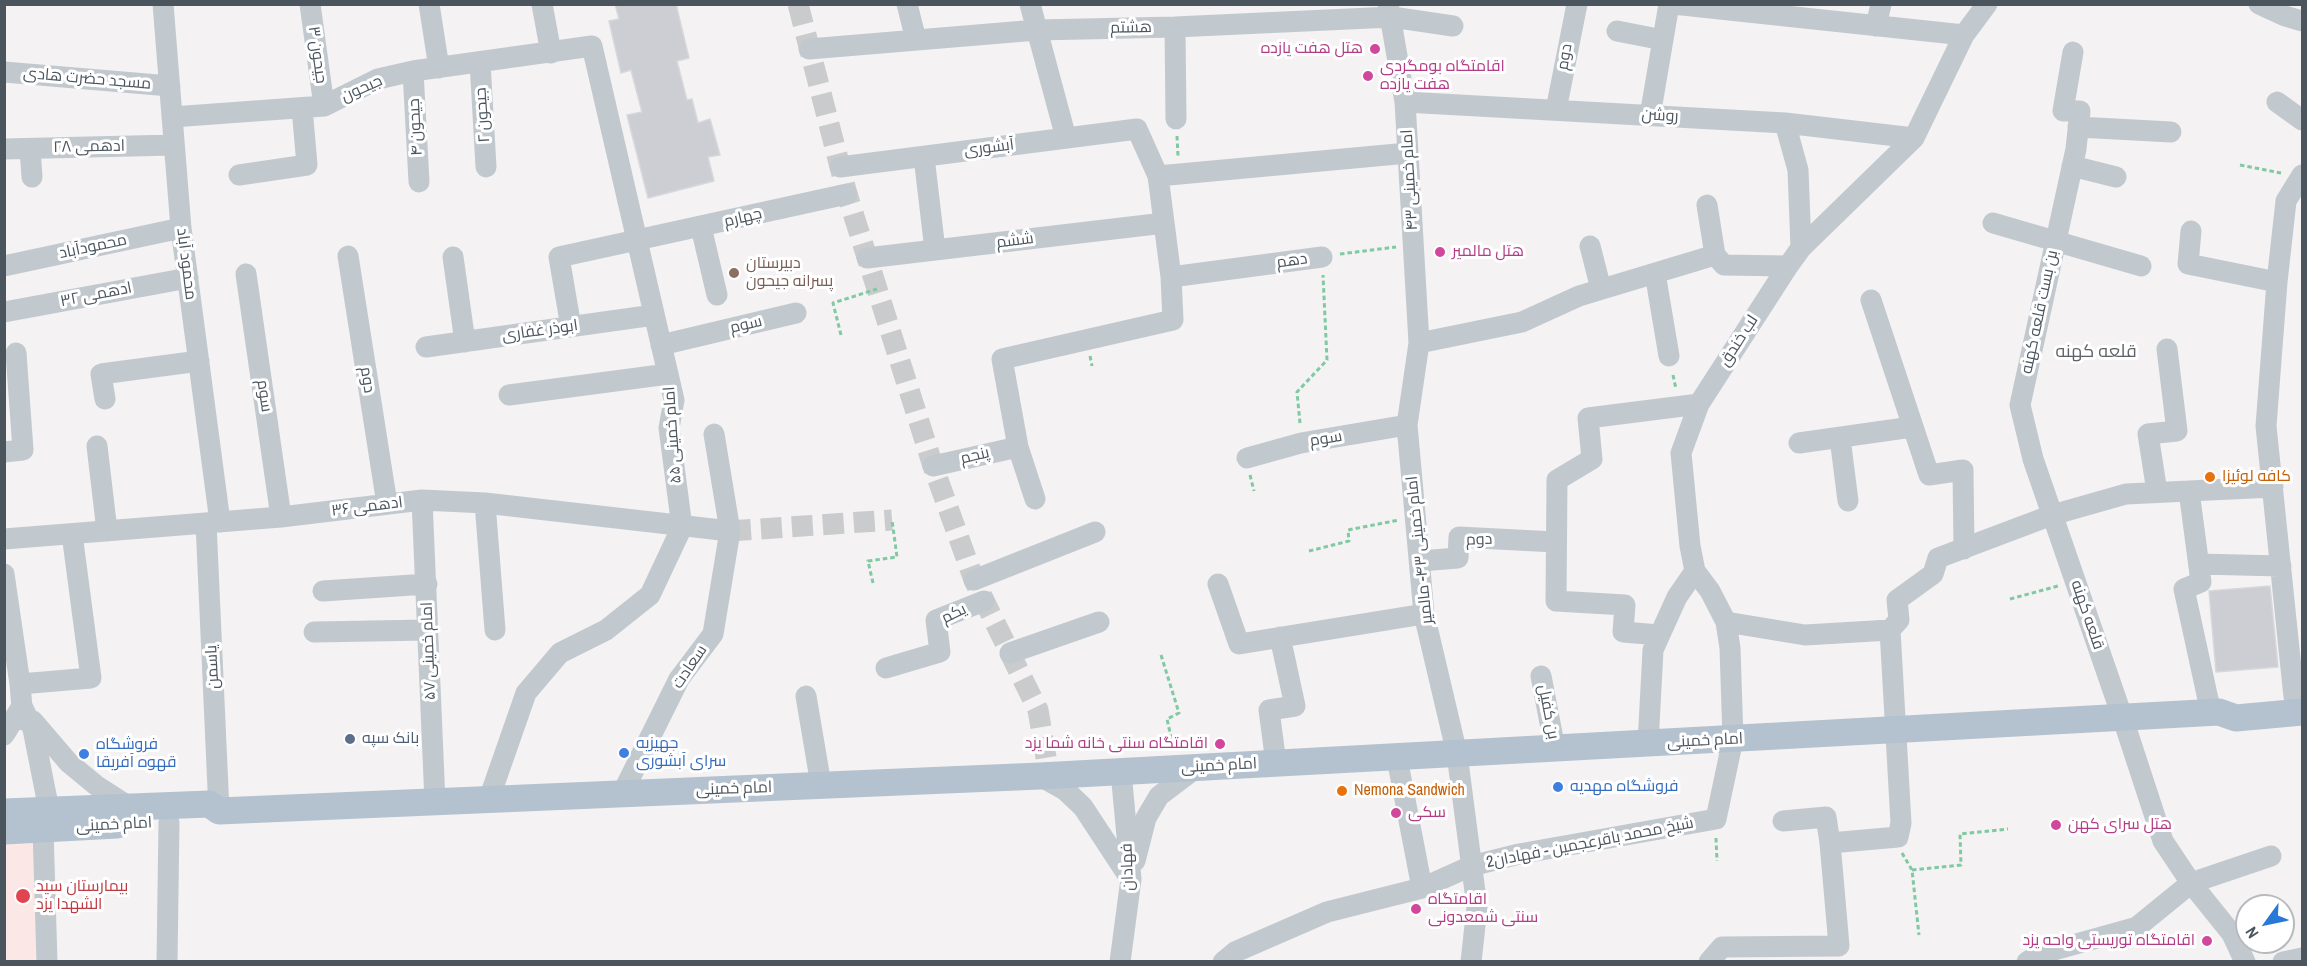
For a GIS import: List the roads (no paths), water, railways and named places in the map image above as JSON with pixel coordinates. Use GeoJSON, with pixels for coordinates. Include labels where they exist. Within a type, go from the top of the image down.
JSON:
{"type":"FeatureCollection","features":[{"type":"Feature","properties":{"kind":"main road","name":"امام خمینی"},"geometry":{"type":"LineString","coordinates":[[4,831],[42,816],[128,806],[209,804],[219,811],[1040,776],[2123,719],[2215,712],[2236,718],[2300,702]]}},
{"type":"Feature","properties":{"kind":"main road","name":"امام خمینی"},"geometry":{"type":"LineString","coordinates":[[4,812],[170,822],[211,819],[219,811]]}},
{"type":"Feature","properties":{"kind":"street","name":"محمود آباد"},"geometry":{"type":"LineString","coordinates":[[164,4],[181,228],[199,361],[213,522]]}},
{"type":"Feature","properties":{"kind":"street","name":"جیحون ۳"},"geometry":{"type":"LineString","coordinates":[[310,4],[324,106]]}},
{"type":"Feature","properties":{"kind":"street"},"geometry":{"type":"LineString","coordinates":[[429,4],[439,68]]}},
{"type":"Feature","properties":{"kind":"street"},"geometry":{"type":"LineString","coordinates":[[542,4],[551,53]]}},
{"type":"Feature","properties":{"kind":"street"},"geometry":{"type":"LineString","coordinates":[[907,4],[916,40]]}},
{"type":"Feature","properties":{"kind":"street"},"geometry":{"type":"LineString","coordinates":[[1030,4],[1065,138]]}},
{"type":"Feature","properties":{"kind":"street","name":"دوم"},"geometry":{"type":"LineString","coordinates":[[1556,110],[1571,24],[1577,4]]}},
{"type":"Feature","properties":{"kind":"street"},"geometry":{"type":"LineString","coordinates":[[1650,116],[1671,4],[1964,35]]}},
{"type":"Feature","properties":{"kind":"street"},"geometry":{"type":"LineString","coordinates":[[1876,26],[1881,4]]}},
{"type":"Feature","properties":{"kind":"street","name":"لب خندق"},"geometry":{"type":"LineString","coordinates":[[1733,739],[1730,648],[1726,622],[1710,591],[1695,571],[1690,546],[1681,453],[1689,405],[1801,248],[1914,138],[1964,35],[1987,4]]}},
{"type":"Feature","properties":{"kind":"street"},"geometry":{"type":"LineString","coordinates":[[2259,4],[2302,21]]}},
{"type":"Feature","properties":{"kind":"street","name":"هشتم"},"geometry":{"type":"LineString","coordinates":[[809,49],[1037,30],[1175,27],[1390,11],[1453,26]]}},
{"type":"Feature","properties":{"kind":"street","name":"امام خمینی ۴۳"},"geometry":{"type":"LineString","coordinates":[[1390,11],[1405,102],[1419,343]]}},
{"type":"Feature","properties":{"kind":"street"},"geometry":{"type":"LineString","coordinates":[[1175,27],[1176,119]]}},
{"type":"Feature","properties":{"kind":"street"},"geometry":{"type":"LineString","coordinates":[[1617,31],[1663,40]]}},
{"type":"Feature","properties":{"kind":"street","name":"امام خمینی ۵۵"},"geometry":{"type":"LineString","coordinates":[[551,53],[592,46],[674,400],[669,428],[682,527]]}},
{"type":"Feature","properties":{"kind":"street"},"geometry":{"type":"LineString","coordinates":[[2073,52],[2063,111],[2079,119],[2171,132]]}},
{"type":"Feature","properties":{"kind":"street","name":"جیحون"},"geometry":{"type":"LineString","coordinates":[[172,117],[324,106],[378,79],[412,72],[551,53]]}},
{"type":"Feature","properties":{"kind":"street","name":"جیحون ۲"},"geometry":{"type":"LineString","coordinates":[[480,62],[486,167]]}},
{"type":"Feature","properties":{"kind":"street","name":"مسجد حضرت هادی"},"geometry":{"type":"LineString","coordinates":[[4,72],[170,86]]}},
{"type":"Feature","properties":{"kind":"street","name":"جیحون ۴"},"geometry":{"type":"LineString","coordinates":[[412,72],[419,182]]}},
{"type":"Feature","properties":{"kind":"street","name":"روشن"},"geometry":{"type":"LineString","coordinates":[[1405,102],[1785,123],[1914,138]]}},
{"type":"Feature","properties":{"kind":"street"},"geometry":{"type":"LineString","coordinates":[[2277,102],[2302,120]]}},
{"type":"Feature","properties":{"kind":"street"},"geometry":{"type":"LineString","coordinates":[[239,174],[307,165],[302,108]]}},
{"type":"Feature","properties":{"kind":"street","name":"بن بست قلعه کهنه"},"geometry":{"type":"LineString","coordinates":[[2051,513],[2033,459],[2020,405],[2072,166],[2079,119]]}},
{"type":"Feature","properties":{"kind":"street"},"geometry":{"type":"LineString","coordinates":[[1785,123],[1798,170],[1801,248]]}},
{"type":"Feature","properties":{"kind":"street","name":"آبشوری"},"geometry":{"type":"LineString","coordinates":[[840,167],[1137,129],[1158,176]]}},
{"type":"Feature","properties":{"kind":"street","name":"ادهمی ۲۸"},"geometry":{"type":"LineString","coordinates":[[4,149],[174,145]]}},
{"type":"Feature","properties":{"kind":"street"},"geometry":{"type":"LineString","coordinates":[[30,149],[32,177]]}},
{"type":"Feature","properties":{"kind":"street"},"geometry":{"type":"LineString","coordinates":[[1035,500],[1018,447],[1002,359],[1173,320],[1171,277],[1158,176],[1408,153]]}},
{"type":"Feature","properties":{"kind":"street"},"geometry":{"type":"LineString","coordinates":[[924,157],[934,250]]}},
{"type":"Feature","properties":{"kind":"street"},"geometry":{"type":"LineString","coordinates":[[2072,166],[2116,177]]}},
{"type":"Feature","properties":{"kind":"street"},"geometry":{"type":"LineString","coordinates":[[2300,702],[2281,566],[2266,426],[2286,201],[2302,176]]}},
{"type":"Feature","properties":{"kind":"street","name":"چهارم"},"geometry":{"type":"LineString","coordinates":[[638,242],[848,194]]}},
{"type":"Feature","properties":{"kind":"street"},"geometry":{"type":"LineString","coordinates":[[1707,205],[1715,255],[1724,265],[1788,266]]}},
{"type":"Feature","properties":{"kind":"street","name":"ششم"},"geometry":{"type":"LineString","coordinates":[[867,258],[1164,223]]}},
{"type":"Feature","properties":{"kind":"street"},"geometry":{"type":"LineString","coordinates":[[1993,223],[2141,266]]}},
{"type":"Feature","properties":{"kind":"street"},"geometry":{"type":"LineString","coordinates":[[701,227],[717,295]]}},
{"type":"Feature","properties":{"kind":"street","name":"محمودآباد"},"geometry":{"type":"LineString","coordinates":[[4,266],[181,228]]}},
{"type":"Feature","properties":{"kind":"street"},"geometry":{"type":"LineString","coordinates":[[2191,231],[2188,264],[2277,282]]}},
{"type":"Feature","properties":{"kind":"street"},"geometry":{"type":"LineString","coordinates":[[571,327],[559,257],[638,242]]}},
{"type":"Feature","properties":{"kind":"street"},"geometry":{"type":"LineString","coordinates":[[1590,246],[1601,289]]}},
{"type":"Feature","properties":{"kind":"street"},"geometry":{"type":"LineString","coordinates":[[1419,343],[1522,322],[1579,296],[1715,255]]}},
{"type":"Feature","properties":{"kind":"street","name":"دوم"},"geometry":{"type":"LineString","coordinates":[[348,256],[387,504]]}},
{"type":"Feature","properties":{"kind":"street"},"geometry":{"type":"LineString","coordinates":[[453,257],[465,342]]}},
{"type":"Feature","properties":{"kind":"street","name":"دهم"},"geometry":{"type":"LineString","coordinates":[[1171,277],[1322,257]]}},
{"type":"Feature","properties":{"kind":"street"},"geometry":{"type":"LineString","coordinates":[[1655,273],[1669,356]]}},
{"type":"Feature","properties":{"kind":"street","name":"سوم"},"geometry":{"type":"LineString","coordinates":[[246,274],[281,517]]}},
{"type":"Feature","properties":{"kind":"street","name":"ادهمی ۳۲"},"geometry":{"type":"LineString","coordinates":[[4,312],[188,278]]}},
{"type":"Feature","properties":{"kind":"street"},"geometry":{"type":"LineString","coordinates":[[1871,300],[1929,475],[1963,470],[1964,549]]}},
{"type":"Feature","properties":{"kind":"street","name":"سوم"},"geometry":{"type":"LineString","coordinates":[[661,345],[796,313]]}},
{"type":"Feature","properties":{"kind":"street","name":"ابوذر غفاری"},"geometry":{"type":"LineString","coordinates":[[426,347],[654,315]]}},
{"type":"Feature","properties":{"kind":"street","name":"امام خمینی ۴۳- مالمیر"},"geometry":{"type":"LineString","coordinates":[[1419,343],[1407,425],[1424,614],[1457,754],[1477,907],[1471,962]]}},
{"type":"Feature","properties":{"kind":"street"},"geometry":{"type":"LineString","coordinates":[[2157,492],[2148,434],[2177,430],[2168,349]]}},
{"type":"Feature","properties":{"kind":"street"},"geometry":{"type":"LineString","coordinates":[[4,452],[23,450],[16,352]]}},
{"type":"Feature","properties":{"kind":"street"},"geometry":{"type":"LineString","coordinates":[[105,399],[102,374],[199,361]]}},
{"type":"Feature","properties":{"kind":"street"},"geometry":{"type":"LineString","coordinates":[[509,395],[668,374]]}},
{"type":"Feature","properties":{"kind":"street"},"geometry":{"type":"LineString","coordinates":[[1659,635],[1623,632],[1625,604],[1556,601],[1557,480],[1592,459],[1588,418],[1689,405]]}},
{"type":"Feature","properties":{"kind":"street","name":"سوم"},"geometry":{"type":"LineString","coordinates":[[1246,458],[1301,443],[1407,425]]}},
{"type":"Feature","properties":{"kind":"street"},"geometry":{"type":"LineString","coordinates":[[1799,443],[1912,427]]}},
{"type":"Feature","properties":{"kind":"street","name":"سعادت"},"geometry":{"type":"LineString","coordinates":[[622,794],[679,679],[713,634],[730,531],[714,434]]}},
{"type":"Feature","properties":{"kind":"street"},"geometry":{"type":"LineString","coordinates":[[1840,438],[1848,501]]}},
{"type":"Feature","properties":{"kind":"street"},"geometry":{"type":"LineString","coordinates":[[97,446],[107,531]]}},
{"type":"Feature","properties":{"kind":"street","name":"پنجم"},"geometry":{"type":"LineString","coordinates":[[933,466],[1018,447]]}},
{"type":"Feature","properties":{"kind":"street"},"geometry":{"type":"LineString","coordinates":[[1726,622],[1805,635],[1890,630],[1899,620],[1897,600],[1933,574],[1938,558],[2051,513],[2126,494],[2272,488]]}},
{"type":"Feature","properties":{"kind":"street"},"geometry":{"type":"LineString","coordinates":[[2189,491],[2201,582],[2184,589],[2215,712]]}},
{"type":"Feature","properties":{"kind":"street","name":"ادهمی ۳۶"},"geometry":{"type":"LineString","coordinates":[[4,539],[281,517],[422,500],[485,503],[730,531]]}},
{"type":"Feature","properties":{"kind":"street","name":"امام خمینی ۵۷"},"geometry":{"type":"LineString","coordinates":[[422,500],[435,802]]}},
{"type":"Feature","properties":{"kind":"street"},"geometry":{"type":"LineString","coordinates":[[485,503],[495,630]]}},
{"type":"Feature","properties":{"kind":"street","name":"قلعه کهنه"},"geometry":{"type":"LineString","coordinates":[[2051,513],[2163,841],[2191,884],[2232,934],[2245,962]]}},
{"type":"Feature","properties":{"kind":"street","name":"یاسمن"},"geometry":{"type":"LineString","coordinates":[[213,522],[219,811]]}},
{"type":"Feature","properties":{"kind":"street"},"geometry":{"type":"LineString","coordinates":[[489,799],[526,693],[560,653],[606,630],[650,595],[682,527]]}},
{"type":"Feature","properties":{"kind":"street","name":"یکم"},"geometry":{"type":"LineString","coordinates":[[974,580],[1095,532]]}},
{"type":"Feature","properties":{"kind":"street"},"geometry":{"type":"LineString","coordinates":[[20,684],[91,678],[72,534]]}},
{"type":"Feature","properties":{"kind":"street","name":"دوم"},"geometry":{"type":"LineString","coordinates":[[1420,561],[1458,558],[1459,537],[1555,542]]}},
{"type":"Feature","properties":{"kind":"street"},"geometry":{"type":"LineString","coordinates":[[2199,564],[2281,566]]}},
{"type":"Feature","properties":{"kind":"street"},"geometry":{"type":"LineString","coordinates":[[1648,744],[1653,650],[1677,597],[1695,571]]}},
{"type":"Feature","properties":{"kind":"street"},"geometry":{"type":"LineString","coordinates":[[4,574],[22,706],[33,729],[42,816],[47,962]]}},
{"type":"Feature","properties":{"kind":"street"},"geometry":{"type":"LineString","coordinates":[[323,591],[427,584]]}},
{"type":"Feature","properties":{"kind":"street"},"geometry":{"type":"LineString","coordinates":[[1218,584],[1239,644],[1424,614]]}},
{"type":"Feature","properties":{"kind":"street","name":"یکم"},"geometry":{"type":"LineString","coordinates":[[886,668],[940,652],[936,620],[984,601]]}},
{"type":"Feature","properties":{"kind":"street"},"geometry":{"type":"LineString","coordinates":[[1010,653],[1099,622]]}},
{"type":"Feature","properties":{"kind":"street"},"geometry":{"type":"LineString","coordinates":[[314,632],[428,630]]}},
{"type":"Feature","properties":{"kind":"street"},"geometry":{"type":"LineString","coordinates":[[1830,843],[1898,837],[1901,823],[1890,630]]}},
{"type":"Feature","properties":{"kind":"street"},"geometry":{"type":"LineString","coordinates":[[1276,763],[1269,710],[1295,706],[1280,637]]}},
{"type":"Feature","properties":{"kind":"street","name":"بن کفیل"},"geometry":{"type":"LineString","coordinates":[[1541,676],[1555,749]]}},
{"type":"Feature","properties":{"kind":"street"},"geometry":{"type":"LineString","coordinates":[[806,696],[821,785]]}},
{"type":"Feature","properties":{"kind":"street"},"geometry":{"type":"LineString","coordinates":[[4,735],[22,706]]}},
{"type":"Feature","properties":{"kind":"street"},"geometry":{"type":"LineString","coordinates":[[22,706],[44,736],[69,763],[97,786],[128,806]]}},
{"type":"Feature","properties":{"kind":"street","name":"شیخ محمد باقرعجمین - فهادان2"},"geometry":{"type":"LineString","coordinates":[[1223,962],[1235,952],[1327,912],[1422,888],[1471,866],[1519,854],[1716,819],[1733,739]]}},
{"type":"Feature","properties":{"kind":"street"},"geometry":{"type":"LineString","coordinates":[[1398,758],[1422,888]]}},
{"type":"Feature","properties":{"kind":"street"},"geometry":{"type":"LineString","coordinates":[[1131,879],[1146,818],[1159,796],[1187,768]]}},
{"type":"Feature","properties":{"kind":"street","name":"فهادان"},"geometry":{"type":"LineString","coordinates":[[1120,962],[1131,879],[1121,771]]}},
{"type":"Feature","properties":{"kind":"street"},"geometry":{"type":"LineString","coordinates":[[1040,776],[1072,794],[1131,879]]}},
{"type":"Feature","properties":{"kind":"street"},"geometry":{"type":"LineString","coordinates":[[1709,962],[1722,947],[1839,946],[1826,817],[1784,821]]}},
{"type":"Feature","properties":{"kind":"street"},"geometry":{"type":"LineString","coordinates":[[167,962],[170,822]]}},
{"type":"Feature","properties":{"kind":"street"},"geometry":{"type":"LineString","coordinates":[[2027,962],[2040,954],[2137,927],[2191,884],[2271,856]]}},
{"type":"Feature","properties":{"kind":"street"},"geometry":{"type":"LineString","coordinates":[[2283,962],[2302,958]]}},
{"type":"Feature","properties":{"kind":"tunnel"},"geometry":{"type":"LineString","coordinates":[[798,4],[847,194],[933,466],[974,580],[1038,710],[1049,775]]}},
{"type":"Feature","properties":{"kind":"tunnel"},"geometry":{"type":"LineString","coordinates":[[730,531],[892,520]]}},
{"type":"Feature","properties":{"kind":"place","name":"هتل هفت یازده"},"geometry":{"type":"Point","coordinates":[1375,49]}},
{"type":"Feature","properties":{"kind":"place","name":"اقامتگاه بومگردی هفت یازده"},"geometry":{"type":"Point","coordinates":[1368,76]}},
{"type":"Feature","properties":{"kind":"place","name":"هتل مالمير"},"geometry":{"type":"Point","coordinates":[1440,252]}},
{"type":"Feature","properties":{"kind":"place","name":"دبیرستان پسرانه جیحون"},"geometry":{"type":"Point","coordinates":[734,273]}},
{"type":"Feature","properties":{"kind":"place","name":"کافه لوئیزا"},"geometry":{"type":"Point","coordinates":[2210,477]}},
{"type":"Feature","properties":{"kind":"place","name":"بانک سپه"},"geometry":{"type":"Point","coordinates":[350,739]}},
{"type":"Feature","properties":{"kind":"place","name":"اقامتگاه سنتی خانه شما یزد"},"geometry":{"type":"Point","coordinates":[1220,744]}},
{"type":"Feature","properties":{"kind":"place","name":"جهیزیه سرای آبشوری"},"geometry":{"type":"Point","coordinates":[624,753]}},
{"type":"Feature","properties":{"kind":"place","name":"فروشگاه قهوه آفریقا"},"geometry":{"type":"Point","coordinates":[84,754]}},
{"type":"Feature","properties":{"kind":"place","name":"فروشگاه مهدیه"},"geometry":{"type":"Point","coordinates":[1558,787]}},
{"type":"Feature","properties":{"kind":"place","name":"Nemona Sandwich"},"geometry":{"type":"Point","coordinates":[1342,791]}},
{"type":"Feature","properties":{"kind":"place","name":"سکی"},"geometry":{"type":"Point","coordinates":[1396,813]}},
{"type":"Feature","properties":{"kind":"place","name":"هتل سرای کهن"},"geometry":{"type":"Point","coordinates":[2056,825]}},
{"type":"Feature","properties":{"kind":"place","name":"بیمارستان سید الشهدا یزد"},"geometry":{"type":"Point","coordinates":[23,896]}},
{"type":"Feature","properties":{"kind":"place","name":"اقامتگاه سنتی شمعدونی"},"geometry":{"type":"Point","coordinates":[1416,909]}},
{"type":"Feature","properties":{"kind":"place","name":"اقامتگاه توریستی واحه یزد"},"geometry":{"type":"Point","coordinates":[2207,941]}},
{"type":"Feature","properties":{"kind":"district","name":"قلعه کهنه"},"geometry":{"type":"Point","coordinates":[2096,352]}}]}
